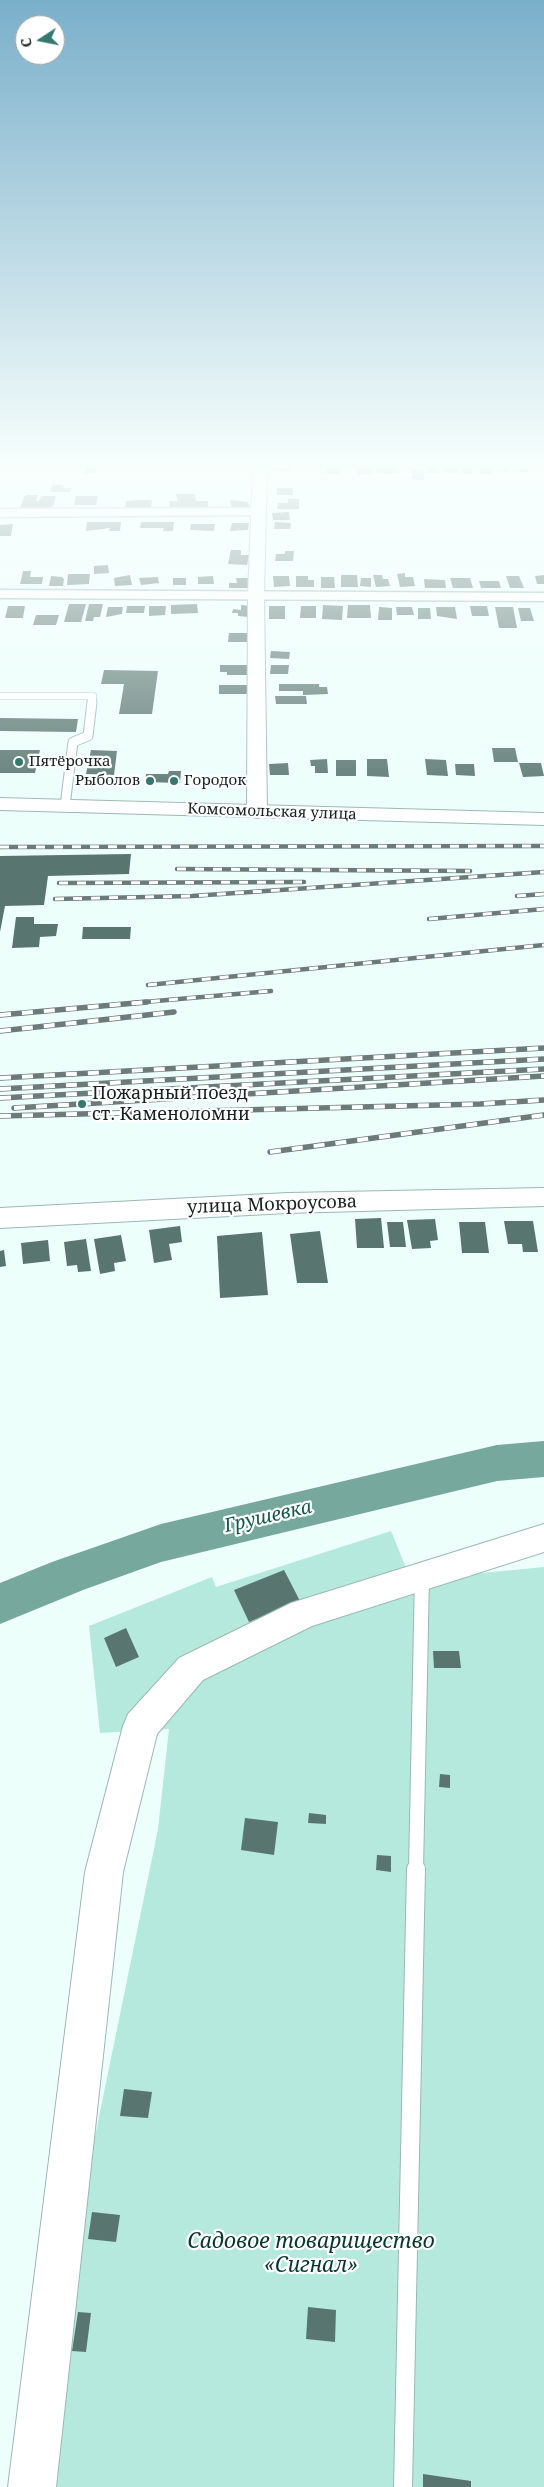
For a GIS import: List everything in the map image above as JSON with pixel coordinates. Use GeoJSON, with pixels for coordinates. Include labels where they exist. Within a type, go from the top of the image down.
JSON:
{"type":"FeatureCollection","features":[{"type":"Feature","properties":{"kind":"street"},"geometry":{"type":"LineString","coordinates":[[256,584],[256,812]]}},
{"type":"Feature","properties":{"kind":"street"},"geometry":{"type":"LineString","coordinates":[[0,594],[544,597]]}},
{"type":"Feature","properties":{"kind":"street","name":"Комсомольская улица"},"geometry":{"type":"LineString","coordinates":[[0,804],[544,819]]}},
{"type":"Feature","properties":{"kind":"street","name":"улица Мокроусова"},"geometry":{"type":"LineString","coordinates":[[0,1218],[288,1204],[544,1196]]}},
{"type":"Feature","properties":{"kind":"street"},"geometry":{"type":"LineString","coordinates":[[32,2487],[104,1872],[141,1726],[191,1669],[303,1614],[544,1538]]}},
{"type":"Feature","properties":{"kind":"lane"},"geometry":{"type":"LineString","coordinates":[[0,696],[93,696],[88,736],[73,742],[65,806]]}},
{"type":"Feature","properties":{"kind":"lane"},"geometry":{"type":"LineString","coordinates":[[403,2487],[422,1575]]}},
{"type":"Feature","properties":{"kind":"green space","name":"Садовое товарищество «Сигнал»"},"geometry":{"type":"Polygon","coordinates":[[[391,1531],[416,1592],[451,1576],[544,1567],[544,2487],[44,2487],[85,2185],[158,1829],[169,1729],[100,1733],[89,1626],[212,1577],[216,1587],[391,1531]]]}},
{"type":"Feature","properties":{"kind":"building"},"geometry":{"type":"Polygon","coordinates":[[[49,584],[63,584],[63,586],[49,586],[49,584]]]}},
{"type":"Feature","properties":{"kind":"building"},"geometry":{"type":"Polygon","coordinates":[[[115,584],[132,585],[115,586],[115,584]]]}},
{"type":"Feature","properties":{"kind":"building"},"geometry":{"type":"Polygon","coordinates":[[[229,584],[250,584],[250,588],[229,588],[229,584]]]}},
{"type":"Feature","properties":{"kind":"building"},"geometry":{"type":"Polygon","coordinates":[[[274,584],[290,584],[290,586],[274,587],[274,584]]]}},
{"type":"Feature","properties":{"kind":"building"},"geometry":{"type":"Polygon","coordinates":[[[296,584],[314,584],[314,587],[296,587],[296,584]]]}},
{"type":"Feature","properties":{"kind":"building"},"geometry":{"type":"Polygon","coordinates":[[[321,584],[335,584],[335,588],[321,588],[321,584]]]}},
{"type":"Feature","properties":{"kind":"building"},"geometry":{"type":"Polygon","coordinates":[[[341,584],[358,584],[358,587],[341,587],[341,584]]]}},
{"type":"Feature","properties":{"kind":"building"},"geometry":{"type":"Polygon","coordinates":[[[360,584],[371,584],[371,587],[360,586],[360,584]]]}},
{"type":"Feature","properties":{"kind":"building"},"geometry":{"type":"Polygon","coordinates":[[[375,584],[389,584],[390,586],[376,587],[375,584]]]}},
{"type":"Feature","properties":{"kind":"building"},"geometry":{"type":"Polygon","coordinates":[[[399,584],[415,584],[415,586],[400,587],[399,584]]]}},
{"type":"Feature","properties":{"kind":"building"},"geometry":{"type":"Polygon","coordinates":[[[425,584],[446,584],[446,588],[425,588],[425,584]]]}},
{"type":"Feature","properties":{"kind":"building"},"geometry":{"type":"Polygon","coordinates":[[[452,584],[472,584],[473,588],[453,588],[452,584]]]}},
{"type":"Feature","properties":{"kind":"building"},"geometry":{"type":"Polygon","coordinates":[[[480,584],[500,584],[501,588],[481,588],[480,584]]]}},
{"type":"Feature","properties":{"kind":"building"},"geometry":{"type":"Polygon","coordinates":[[[509,584],[522,584],[524,588],[510,588],[509,584]]]}},
{"type":"Feature","properties":{"kind":"building"},"geometry":{"type":"Polygon","coordinates":[[[69,604],[86,604],[81,622],[64,622],[69,604]]]}},
{"type":"Feature","properties":{"kind":"building"},"geometry":{"type":"Polygon","coordinates":[[[89,604],[103,604],[100,617],[94,617],[93,621],[85,621],[89,604]]]}},
{"type":"Feature","properties":{"kind":"building"},"geometry":{"type":"Polygon","coordinates":[[[197,604],[198,613],[171,614],[171,605],[197,604]]]}},
{"type":"Feature","properties":{"kind":"building"},"geometry":{"type":"Polygon","coordinates":[[[241,605],[251,606],[249,617],[238,616],[238,613],[232,613],[233,609],[241,610],[241,605]]]}},
{"type":"Feature","properties":{"kind":"building"},"geometry":{"type":"Polygon","coordinates":[[[323,605],[343,606],[342,620],[322,619],[323,605]]]}},
{"type":"Feature","properties":{"kind":"building"},"geometry":{"type":"Polygon","coordinates":[[[348,605],[370,605],[371,618],[347,618],[348,605]]]}},
{"type":"Feature","properties":{"kind":"building"},"geometry":{"type":"Polygon","coordinates":[[[8,606],[25,606],[23,618],[5,618],[8,606]]]}},
{"type":"Feature","properties":{"kind":"building"},"geometry":{"type":"Polygon","coordinates":[[[127,606],[145,606],[144,613],[126,613],[127,606]]]}},
{"type":"Feature","properties":{"kind":"building"},"geometry":{"type":"Polygon","coordinates":[[[149,606],[166,606],[165,615],[149,616],[149,606]]]}},
{"type":"Feature","properties":{"kind":"building"},"geometry":{"type":"Polygon","coordinates":[[[269,606],[285,606],[285,619],[269,619],[269,606]]]}},
{"type":"Feature","properties":{"kind":"building"},"geometry":{"type":"Polygon","coordinates":[[[301,606],[316,606],[316,618],[300,618],[301,606]]]}},
{"type":"Feature","properties":{"kind":"building"},"geometry":{"type":"Polygon","coordinates":[[[470,606],[487,606],[489,616],[472,616],[470,606]]]}},
{"type":"Feature","properties":{"kind":"building"},"geometry":{"type":"Polygon","coordinates":[[[108,607],[123,607],[122,614],[106,617],[108,607]]]}},
{"type":"Feature","properties":{"kind":"building"},"geometry":{"type":"Polygon","coordinates":[[[379,607],[392,608],[392,620],[378,620],[379,607]]]}},
{"type":"Feature","properties":{"kind":"building"},"geometry":{"type":"Polygon","coordinates":[[[396,607],[412,607],[414,615],[397,615],[396,607]]]}},
{"type":"Feature","properties":{"kind":"building"},"geometry":{"type":"Polygon","coordinates":[[[436,607],[455,607],[457,619],[437,616],[436,607]]]}},
{"type":"Feature","properties":{"kind":"building"},"geometry":{"type":"Polygon","coordinates":[[[495,607],[513,607],[517,628],[499,628],[495,607]]]}},
{"type":"Feature","properties":{"kind":"building"},"geometry":{"type":"Polygon","coordinates":[[[418,608],[430,608],[431,619],[418,619],[418,608]]]}},
{"type":"Feature","properties":{"kind":"building"},"geometry":{"type":"Polygon","coordinates":[[[518,608],[530,608],[534,621],[521,621],[518,608]]]}},
{"type":"Feature","properties":{"kind":"building"},"geometry":{"type":"Polygon","coordinates":[[[36,615],[59,615],[56,625],[33,625],[36,615]]]}},
{"type":"Feature","properties":{"kind":"building"},"geometry":{"type":"Polygon","coordinates":[[[229,633],[248,633],[248,642],[228,642],[229,633]]]}},
{"type":"Feature","properties":{"kind":"building"},"geometry":{"type":"Polygon","coordinates":[[[271,651],[290,652],[289,659],[270,658],[271,651]]]}},
{"type":"Feature","properties":{"kind":"building"},"geometry":{"type":"Polygon","coordinates":[[[220,665],[249,665],[249,675],[227,675],[227,672],[220,672],[220,665]]]}},
{"type":"Feature","properties":{"kind":"building"},"geometry":{"type":"Polygon","coordinates":[[[271,665],[289,665],[288,674],[270,674],[271,665]]]}},
{"type":"Feature","properties":{"kind":"building"},"geometry":{"type":"Polygon","coordinates":[[[104,670],[158,671],[152,714],[119,714],[124,684],[101,684],[104,670]]]}},
{"type":"Feature","properties":{"kind":"building"},"geometry":{"type":"Polygon","coordinates":[[[279,684],[319,684],[319,687],[327,687],[328,694],[303,695],[303,691],[279,691],[279,684]]]}},
{"type":"Feature","properties":{"kind":"building"},"geometry":{"type":"Polygon","coordinates":[[[219,685],[247,685],[247,694],[219,694],[219,685]]]}},
{"type":"Feature","properties":{"kind":"building"},"geometry":{"type":"Polygon","coordinates":[[[275,696],[306,696],[307,704],[276,704],[275,696]]]}},
{"type":"Feature","properties":{"kind":"building"},"geometry":{"type":"Polygon","coordinates":[[[0,718],[78,719],[76,732],[0,731],[0,718]]]}},
{"type":"Feature","properties":{"kind":"building"},"geometry":{"type":"Polygon","coordinates":[[[492,748],[515,748],[518,762],[494,762],[492,748]]]}},
{"type":"Feature","properties":{"kind":"building","name":"Пятёрочка"},"geometry":{"type":"Polygon","coordinates":[[[0,750],[40,750],[35,773],[0,773],[0,750]]]}},
{"type":"Feature","properties":{"kind":"building"},"geometry":{"type":"Polygon","coordinates":[[[91,750],[117,751],[114,775],[86,774],[91,750]]]}},
{"type":"Feature","properties":{"kind":"building"},"geometry":{"type":"Polygon","coordinates":[[[327,759],[328,773],[315,773],[315,766],[311,766],[310,760],[327,759]]]}},
{"type":"Feature","properties":{"kind":"building"},"geometry":{"type":"Polygon","coordinates":[[[367,759],[387,759],[389,777],[367,776],[367,759]]]}},
{"type":"Feature","properties":{"kind":"building"},"geometry":{"type":"Polygon","coordinates":[[[425,759],[446,760],[448,776],[427,775],[425,759]]]}},
{"type":"Feature","properties":{"kind":"building"},"geometry":{"type":"Polygon","coordinates":[[[336,760],[356,760],[356,776],[336,776],[336,760]]]}},
{"type":"Feature","properties":{"kind":"building"},"geometry":{"type":"Polygon","coordinates":[[[288,763],[289,775],[270,775],[269,764],[288,763]]]}},
{"type":"Feature","properties":{"kind":"building"},"geometry":{"type":"Polygon","coordinates":[[[519,763],[541,763],[544,776],[523,777],[519,763]]]}},
{"type":"Feature","properties":{"kind":"building"},"geometry":{"type":"Polygon","coordinates":[[[455,764],[474,764],[475,776],[456,775],[455,764]]]}},
{"type":"Feature","properties":{"kind":"building"},"geometry":{"type":"Polygon","coordinates":[[[169,771],[181,771],[180,783],[145,782],[146,774],[168,774],[169,771]]]}},
{"type":"Feature","properties":{"kind":"building"},"geometry":{"type":"Polygon","coordinates":[[[131,854],[129,874],[48,876],[44,905],[5,906],[0,932],[0,856],[131,854]]]}},
{"type":"Feature","properties":{"kind":"building"},"geometry":{"type":"Polygon","coordinates":[[[16,917],[34,917],[34,924],[58,924],[56,936],[40,937],[39,947],[12,948],[16,917]]]}},
{"type":"Feature","properties":{"kind":"building"},"geometry":{"type":"Polygon","coordinates":[[[83,927],[131,927],[130,939],[82,939],[83,927]]]}},
{"type":"Feature","properties":{"kind":"building"},"geometry":{"type":"Polygon","coordinates":[[[381,1218],[384,1248],[357,1248],[355,1219],[381,1218]]]}},
{"type":"Feature","properties":{"kind":"building"},"geometry":{"type":"Polygon","coordinates":[[[435,1219],[438,1240],[430,1241],[431,1248],[412,1249],[407,1220],[435,1219]]]}},
{"type":"Feature","properties":{"kind":"building"},"geometry":{"type":"Polygon","coordinates":[[[504,1221],[533,1221],[538,1252],[523,1252],[522,1244],[508,1244],[504,1221]]]}},
{"type":"Feature","properties":{"kind":"building"},"geometry":{"type":"Polygon","coordinates":[[[387,1222],[403,1222],[406,1247],[390,1247],[387,1222]]]}},
{"type":"Feature","properties":{"kind":"building"},"geometry":{"type":"Polygon","coordinates":[[[459,1222],[485,1222],[489,1253],[462,1253],[459,1222]]]}},
{"type":"Feature","properties":{"kind":"building"},"geometry":{"type":"Polygon","coordinates":[[[180,1226],[182,1242],[169,1244],[172,1260],[154,1263],[149,1230],[180,1226]]]}},
{"type":"Feature","properties":{"kind":"building"},"geometry":{"type":"Polygon","coordinates":[[[320,1231],[328,1283],[297,1283],[290,1234],[320,1231]]]}},
{"type":"Feature","properties":{"kind":"building"},"geometry":{"type":"Polygon","coordinates":[[[262,1232],[268,1295],[220,1298],[217,1236],[262,1232]]]}},
{"type":"Feature","properties":{"kind":"building"},"geometry":{"type":"Polygon","coordinates":[[[121,1235],[126,1261],[114,1263],[115,1271],[100,1274],[94,1239],[121,1235]]]}},
{"type":"Feature","properties":{"kind":"building"},"geometry":{"type":"Polygon","coordinates":[[[86,1239],[91,1271],[78,1272],[77,1265],[67,1266],[64,1242],[86,1239]]]}},
{"type":"Feature","properties":{"kind":"building"},"geometry":{"type":"Polygon","coordinates":[[[48,1240],[50,1261],[23,1264],[21,1243],[48,1240]]]}},
{"type":"Feature","properties":{"kind":"building"},"geometry":{"type":"Polygon","coordinates":[[[4,1250],[6,1266],[0,1267],[0,1251],[4,1250]]]}},
{"type":"Feature","properties":{"kind":"building"},"geometry":{"type":"Polygon","coordinates":[[[284,1570],[300,1601],[249,1622],[234,1590],[284,1570]]]}},
{"type":"Feature","properties":{"kind":"building"},"geometry":{"type":"Polygon","coordinates":[[[126,1628],[139,1657],[116,1667],[104,1638],[126,1628]]]}},
{"type":"Feature","properties":{"kind":"building"},"geometry":{"type":"Polygon","coordinates":[[[433,1651],[459,1651],[461,1668],[434,1668],[433,1651]]]}},
{"type":"Feature","properties":{"kind":"building"},"geometry":{"type":"Polygon","coordinates":[[[440,1774],[450,1775],[450,1788],[439,1787],[440,1774]]]}},
{"type":"Feature","properties":{"kind":"building"},"geometry":{"type":"Polygon","coordinates":[[[309,1813],[326,1815],[326,1824],[308,1823],[309,1813]]]}},
{"type":"Feature","properties":{"kind":"building"},"geometry":{"type":"Polygon","coordinates":[[[245,1818],[278,1822],[274,1855],[241,1850],[245,1818]]]}},
{"type":"Feature","properties":{"kind":"building"},"geometry":{"type":"Polygon","coordinates":[[[377,1855],[391,1856],[391,1872],[376,1870],[377,1855]]]}},
{"type":"Feature","properties":{"kind":"building"},"geometry":{"type":"Polygon","coordinates":[[[124,2089],[152,2092],[148,2118],[120,2116],[124,2089]]]}},
{"type":"Feature","properties":{"kind":"building"},"geometry":{"type":"Polygon","coordinates":[[[92,2212],[120,2215],[116,2242],[88,2239],[92,2212]]]}},
{"type":"Feature","properties":{"kind":"building"},"geometry":{"type":"Polygon","coordinates":[[[308,2307],[336,2310],[335,2342],[306,2339],[308,2307]]]}},
{"type":"Feature","properties":{"kind":"building"},"geometry":{"type":"Polygon","coordinates":[[[78,2312],[91,2313],[86,2352],[72,2351],[78,2312]]]}},
{"type":"Feature","properties":{"kind":"building"},"geometry":{"type":"Polygon","coordinates":[[[423,2474],[471,2481],[471,2487],[423,2487],[423,2474]]]}},
{"type":"Feature","properties":{"kind":"waterway","name":"Грушевка"},"geometry":{"type":"LineString","coordinates":[[0,1604],[68,1576],[161,1543],[497,1463],[544,1459]]}},
{"type":"Feature","properties":{"kind":"railway"},"geometry":{"type":"LineString","coordinates":[[0,847],[544,846]]}},
{"type":"Feature","properties":{"kind":"railway"},"geometry":{"type":"LineString","coordinates":[[177,869],[470,871]]}},
{"type":"Feature","properties":{"kind":"railway"},"geometry":{"type":"LineString","coordinates":[[55,899],[192,896],[544,872]]}},
{"type":"Feature","properties":{"kind":"railway"},"geometry":{"type":"LineString","coordinates":[[59,883],[304,882]]}},
{"type":"Feature","properties":{"kind":"railway"},"geometry":{"type":"LineString","coordinates":[[517,896],[544,894]]}},
{"type":"Feature","properties":{"kind":"railway"},"geometry":{"type":"LineString","coordinates":[[429,919],[544,909]]}},
{"type":"Feature","properties":{"kind":"railway"},"geometry":{"type":"LineString","coordinates":[[148,985],[544,945]]}},
{"type":"Feature","properties":{"kind":"railway"},"geometry":{"type":"LineString","coordinates":[[133,1003],[271,991]]}},
{"type":"Feature","properties":{"kind":"railway"},"geometry":{"type":"LineString","coordinates":[[0,1015],[147,1002]]}},
{"type":"Feature","properties":{"kind":"railway"},"geometry":{"type":"LineString","coordinates":[[0,1031],[174,1012]]}},
{"type":"Feature","properties":{"kind":"railway"},"geometry":{"type":"LineString","coordinates":[[0,1078],[544,1048]]}},
{"type":"Feature","properties":{"kind":"railway"},"geometry":{"type":"LineString","coordinates":[[0,1089],[544,1059]]}},
{"type":"Feature","properties":{"kind":"railway"},"geometry":{"type":"LineString","coordinates":[[0,1098],[544,1069]]}},
{"type":"Feature","properties":{"kind":"railway"},"geometry":{"type":"LineString","coordinates":[[14,1108],[544,1076]]}},
{"type":"Feature","properties":{"kind":"railway"},"geometry":{"type":"LineString","coordinates":[[0,1116],[480,1104],[544,1100]]}},
{"type":"Feature","properties":{"kind":"railway"},"geometry":{"type":"LineString","coordinates":[[270,1152],[544,1115]]}},
{"type":"Feature","properties":{"kind":"place","name":"Пятёрочка"},"geometry":{"type":"Point","coordinates":[19,762]}},
{"type":"Feature","properties":{"kind":"place","name":"Рыболов"},"geometry":{"type":"Point","coordinates":[150,781]}},
{"type":"Feature","properties":{"kind":"place","name":"Городок"},"geometry":{"type":"Point","coordinates":[174,781]}},
{"type":"Feature","properties":{"kind":"place","name":"Пожарный поезд ст. Каменоломни"},"geometry":{"type":"Point","coordinates":[82,1104]}}]}
